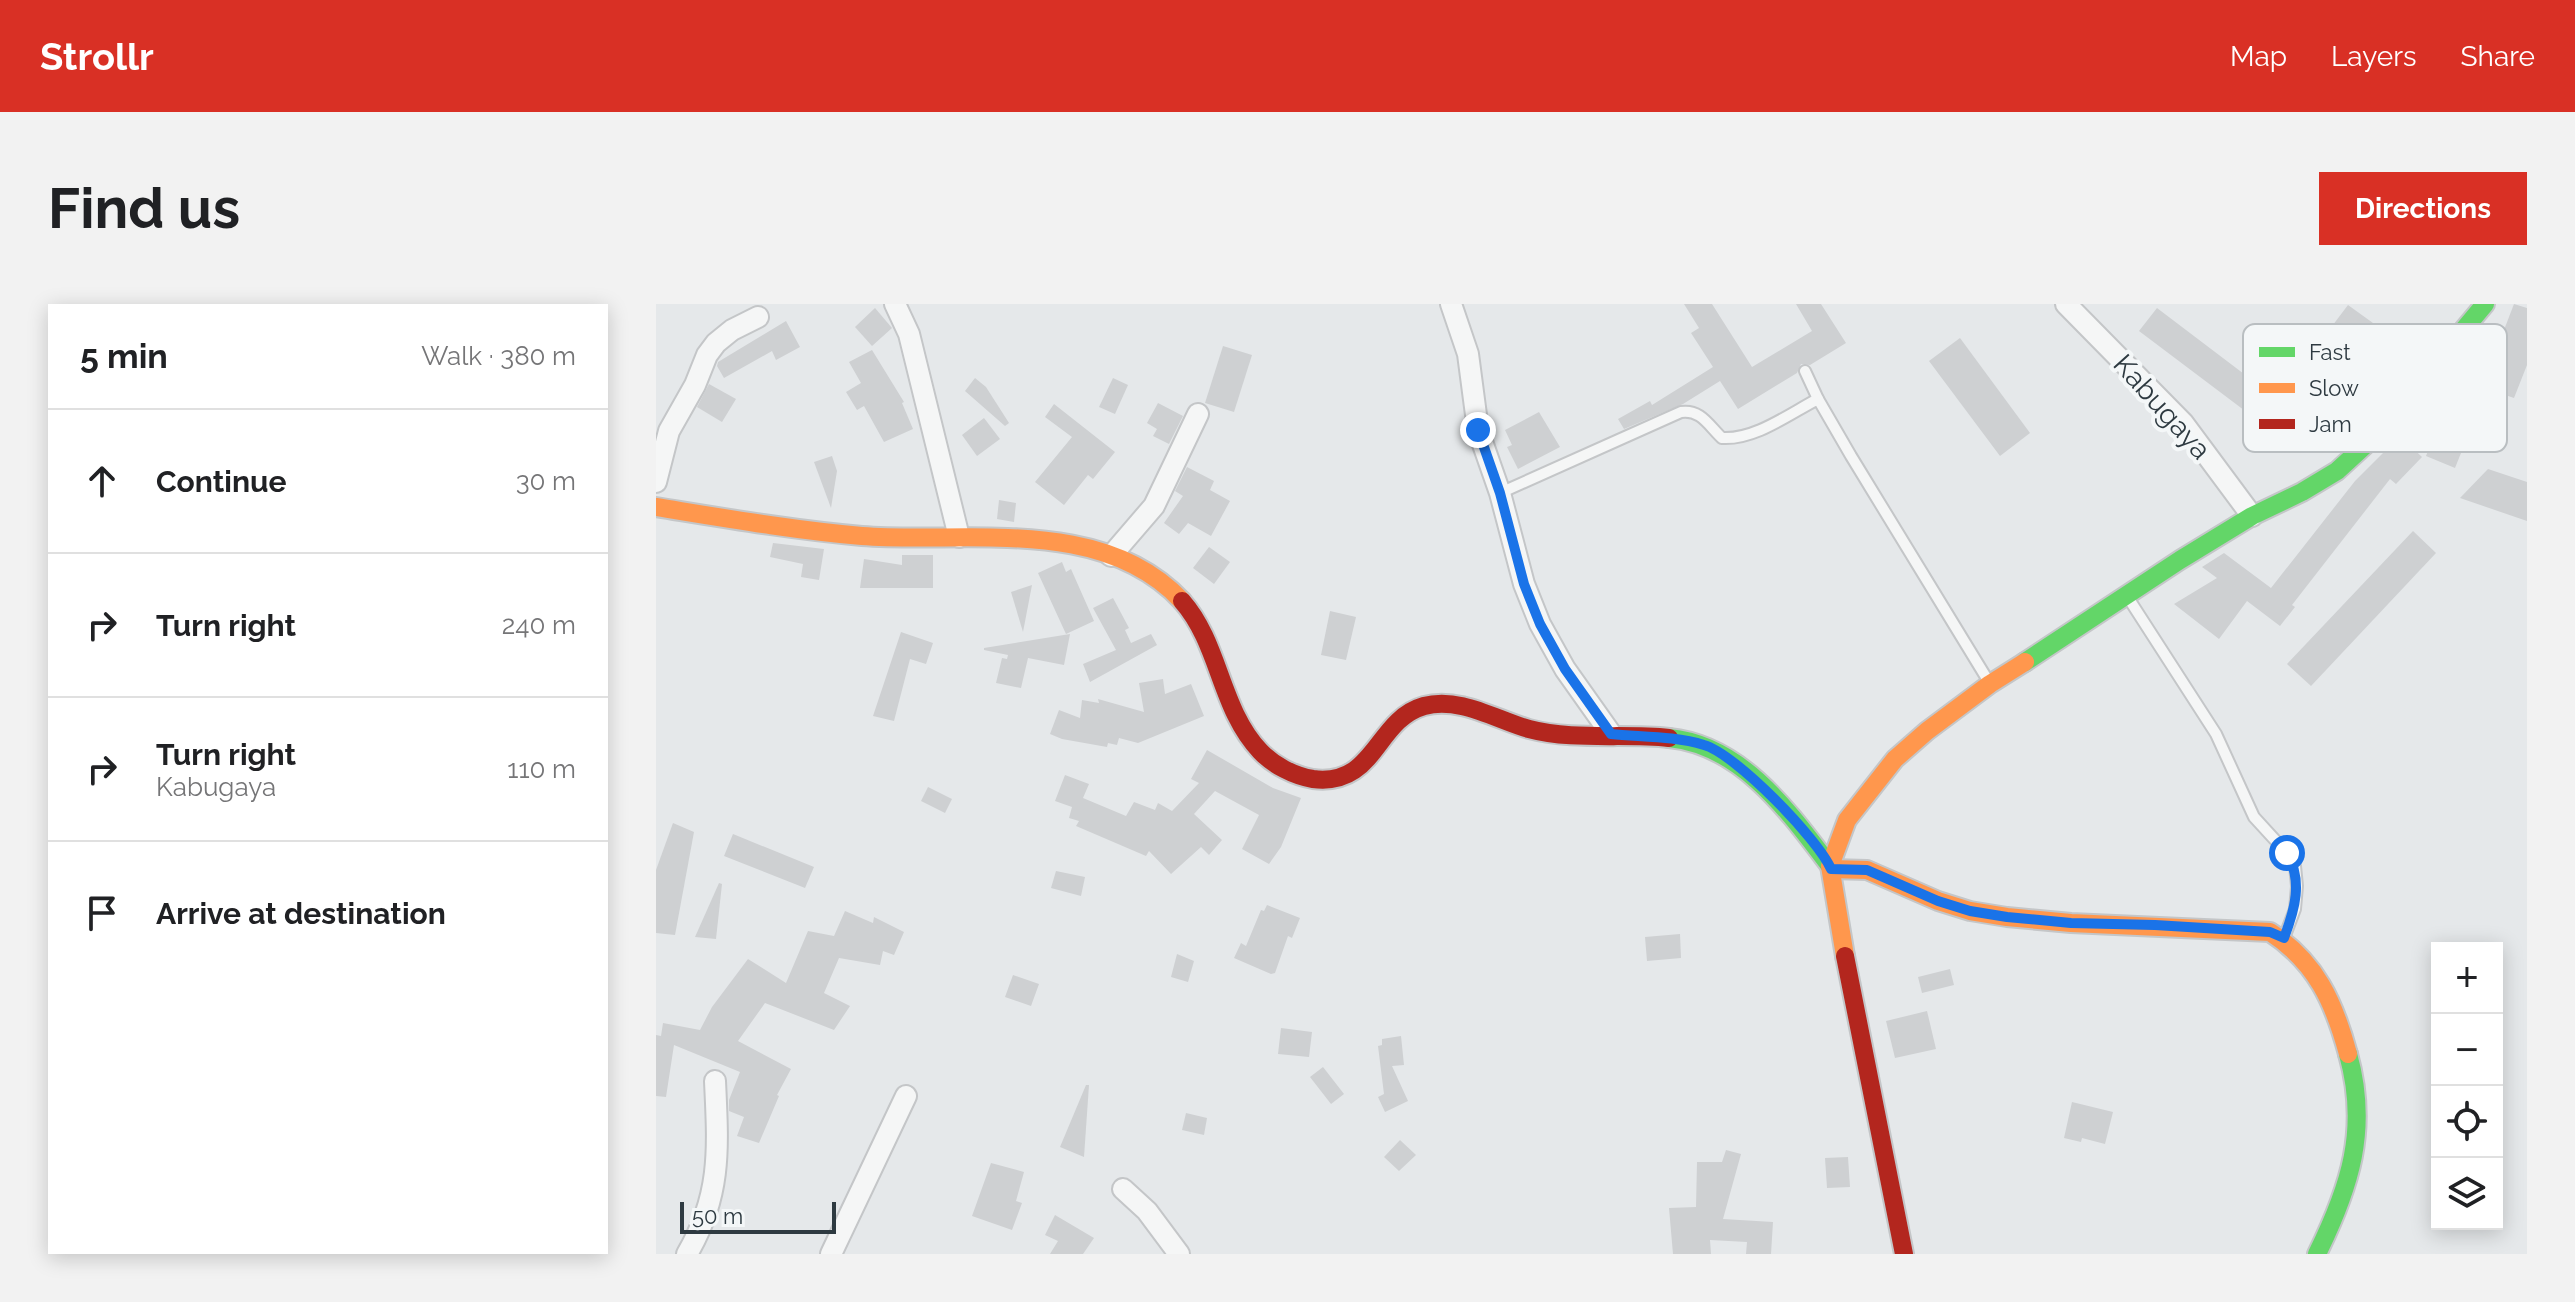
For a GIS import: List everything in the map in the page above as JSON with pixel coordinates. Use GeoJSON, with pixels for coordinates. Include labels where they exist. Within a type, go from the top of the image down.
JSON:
{"type":"FeatureCollection","features":[{"type":"Feature","properties":{"kind":"street"},"geometry":{"type":"LineString","coordinates":[[895,304],[909,334],[959,537]]}},
{"type":"Feature","properties":{"kind":"street"},"geometry":{"type":"LineString","coordinates":[[1451,304],[1468,354],[1478,430],[1500,493],[1524,584],[1540,624],[1565,669],[1611,734]]}},
{"type":"Feature","properties":{"kind":"street","name":"Kabugaya"},"geometry":{"type":"LineString","coordinates":[[2066,304],[2183,423],[2252,516]]}},
{"type":"Feature","properties":{"kind":"street"},"geometry":{"type":"LineString","coordinates":[[2468,324],[2485,304]]}},
{"type":"Feature","properties":{"kind":"street"},"geometry":{"type":"LineString","coordinates":[[656,482],[669,431],[695,385],[707,355],[732,330],[758,317]]}},
{"type":"Feature","properties":{"kind":"street"},"geometry":{"type":"LineString","coordinates":[[1111,556],[1154,506],[1198,414]]}},
{"type":"Feature","properties":{"kind":"street"},"geometry":{"type":"LineString","coordinates":[[1904,1254],[1830,868],[1847,820],[1883,772],[1927,731],[1990,684],[2180,560],[2252,516],[2337,471],[2358,452]]}},
{"type":"Feature","properties":{"kind":"street"},"geometry":{"type":"LineString","coordinates":[[656,507],[843,534],[908,539],[959,537],[1064,542],[1111,556],[1153,576],[1184,603],[1208,640],[1239,725],[1261,753],[1300,776],[1317,781],[1335,781],[1352,773],[1399,723],[1417,708],[1433,704],[1452,704],[1559,735],[1611,734],[1681,740],[1707,745],[1744,769],[1788,815],[1830,868],[1867,870],[1938,901],[1970,911],[2007,917],[2270,932],[2284,938],[2298,952],[2332,1006],[2347,1044],[2358,1109],[2356,1151],[2344,1191],[2317,1254]]}},
{"type":"Feature","properties":{"kind":"street"},"geometry":{"type":"LineString","coordinates":[[687,1254],[707,1213],[714,1190],[719,1146],[715,1081]]}},
{"type":"Feature","properties":{"kind":"street"},"geometry":{"type":"LineString","coordinates":[[831,1254],[906,1096]]}},
{"type":"Feature","properties":{"kind":"street"},"geometry":{"type":"LineString","coordinates":[[1123,1189],[1147,1211],[1179,1254]]}},
{"type":"Feature","properties":{"kind":"lane"},"geometry":{"type":"LineString","coordinates":[[1805,371],[1818,399],[1990,684]]}},
{"type":"Feature","properties":{"kind":"lane"},"geometry":{"type":"LineString","coordinates":[[1500,493],[1681,412],[1695,413],[1727,439],[1755,432],[1818,399]]}},
{"type":"Feature","properties":{"kind":"lane"},"geometry":{"type":"LineString","coordinates":[[2127,596],[2216,734],[2254,817],[2295,866],[2295,909],[2284,938]]}},
{"type":"Feature","properties":{"kind":"building"},"geometry":{"type":"Polygon","coordinates":[[[1684,304],[1712,304],[1752,367],[1812,331],[1796,304],[1821,304],[1846,343],[1810,365],[1801,364],[1797,373],[1738,409],[1720,381],[1683,404],[1624,429],[1618,419],[1650,401],[1652,405],[1713,367],[1691,333],[1699,328],[1684,304]]]}},
{"type":"Feature","properties":{"kind":"building"},"geometry":{"type":"Polygon","coordinates":[[[2514,304],[2527,308],[2527,365],[2514,398],[2507,396],[2506,324],[2514,304]]]}},
{"type":"Feature","properties":{"kind":"building"},"geometry":{"type":"Polygon","coordinates":[[[2348,305],[2373,323],[2372,324],[2334,324],[2348,305]]]}},
{"type":"Feature","properties":{"kind":"building"},"geometry":{"type":"Polygon","coordinates":[[[875,308],[892,328],[872,346],[855,327],[875,308]]]}},
{"type":"Feature","properties":{"kind":"building"},"geometry":{"type":"Polygon","coordinates":[[[2157,308],[2243,373],[2243,409],[2139,331],[2157,308]]]}},
{"type":"Feature","properties":{"kind":"building"},"geometry":{"type":"Polygon","coordinates":[[[786,321],[800,347],[776,360],[772,351],[724,378],[718,362],[786,321]]]}},
{"type":"Feature","properties":{"kind":"building"},"geometry":{"type":"Polygon","coordinates":[[[1960,338],[2030,433],[2000,456],[1929,361],[1960,338]]]}},
{"type":"Feature","properties":{"kind":"building"},"geometry":{"type":"Polygon","coordinates":[[[1223,346],[1252,355],[1234,412],[1205,403],[1223,346]]]}},
{"type":"Feature","properties":{"kind":"building"},"geometry":{"type":"Polygon","coordinates":[[[872,350],[904,402],[913,429],[884,442],[864,406],[857,410],[846,392],[861,383],[849,362],[872,350]]]}},
{"type":"Feature","properties":{"kind":"building"},"geometry":{"type":"Polygon","coordinates":[[[975,378],[986,387],[1009,423],[1005,426],[965,391],[975,378]]]}},
{"type":"Feature","properties":{"kind":"building"},"geometry":{"type":"Polygon","coordinates":[[[1113,378],[1128,385],[1115,414],[1099,407],[1113,378]]]}},
{"type":"Feature","properties":{"kind":"building"},"geometry":{"type":"Polygon","coordinates":[[[709,384],[736,399],[722,422],[697,407],[709,384]]]}},
{"type":"Feature","properties":{"kind":"building"},"geometry":{"type":"Polygon","coordinates":[[[1158,403],[1183,416],[1169,444],[1153,436],[1157,429],[1147,423],[1158,403]]]}},
{"type":"Feature","properties":{"kind":"building"},"geometry":{"type":"Polygon","coordinates":[[[1054,404],[1115,452],[1093,479],[1088,475],[1064,505],[1035,482],[1072,437],[1045,417],[1054,404]]]}},
{"type":"Feature","properties":{"kind":"building"},"geometry":{"type":"Polygon","coordinates":[[[1539,412],[1560,447],[1518,469],[1507,447],[1512,445],[1505,430],[1539,412]]]}},
{"type":"Feature","properties":{"kind":"building"},"geometry":{"type":"Polygon","coordinates":[[[984,418],[1000,439],[977,456],[962,435],[984,418]]]}},
{"type":"Feature","properties":{"kind":"building"},"geometry":{"type":"Polygon","coordinates":[[[2384,452],[2417,452],[2422,457],[2396,484],[2390,479],[2292,605],[2295,607],[2280,626],[2247,601],[2219,639],[2174,604],[2217,578],[2202,567],[2224,553],[2271,588],[2355,481],[2384,452]]]}},
{"type":"Feature","properties":{"kind":"building"},"geometry":{"type":"Polygon","coordinates":[[[2428,452],[2461,452],[2455,468],[2426,456],[2428,452]]]}},
{"type":"Feature","properties":{"kind":"building"},"geometry":{"type":"Polygon","coordinates":[[[832,456],[837,471],[831,508],[814,462],[832,456]]]}},
{"type":"Feature","properties":{"kind":"building"},"geometry":{"type":"Polygon","coordinates":[[[1187,467],[1214,481],[1210,490],[1230,501],[1211,536],[1188,523],[1179,534],[1164,523],[1183,496],[1175,491],[1187,467]]]}},
{"type":"Feature","properties":{"kind":"building"},"geometry":{"type":"Polygon","coordinates":[[[2488,469],[2527,482],[2527,521],[2460,498],[2488,469]]]}},
{"type":"Feature","properties":{"kind":"building"},"geometry":{"type":"Polygon","coordinates":[[[999,500],[1016,503],[1014,522],[997,519],[999,500]]]}},
{"type":"Feature","properties":{"kind":"building"},"geometry":{"type":"Polygon","coordinates":[[[2413,531],[2436,553],[2311,686],[2287,664],[2413,531]]]}},
{"type":"Feature","properties":{"kind":"building"},"geometry":{"type":"Polygon","coordinates":[[[773,543],[824,549],[819,580],[801,577],[803,564],[770,557],[773,543]]]}},
{"type":"Feature","properties":{"kind":"building"},"geometry":{"type":"Polygon","coordinates":[[[1209,547],[1230,562],[1214,584],[1193,568],[1209,547]]]}},
{"type":"Feature","properties":{"kind":"building"},"geometry":{"type":"Polygon","coordinates":[[[902,555],[933,555],[933,588],[860,588],[864,559],[902,565],[902,555]]]}},
{"type":"Feature","properties":{"kind":"building"},"geometry":{"type":"Polygon","coordinates":[[[1062,562],[1066,572],[1071,569],[1094,621],[1066,634],[1038,573],[1062,562]]]}},
{"type":"Feature","properties":{"kind":"building"},"geometry":{"type":"Polygon","coordinates":[[[1032,585],[1023,632],[1011,592],[1032,585]]]}},
{"type":"Feature","properties":{"kind":"building"},"geometry":{"type":"Polygon","coordinates":[[[1113,598],[1129,628],[1125,630],[1131,643],[1151,634],[1157,645],[1090,682],[1083,664],[1116,650],[1093,608],[1113,598]]]}},
{"type":"Feature","properties":{"kind":"building"},"geometry":{"type":"Polygon","coordinates":[[[1330,611],[1356,617],[1346,660],[1321,655],[1330,611]]]}},
{"type":"Feature","properties":{"kind":"building"},"geometry":{"type":"Polygon","coordinates":[[[901,632],[933,643],[926,664],[910,659],[894,721],[873,716],[901,632]]]}},
{"type":"Feature","properties":{"kind":"building"},"geometry":{"type":"Polygon","coordinates":[[[1070,634],[1064,665],[1028,658],[1021,688],[996,683],[1002,658],[1007,659],[1008,655],[984,648],[1070,634]]]}},
{"type":"Feature","properties":{"kind":"building"},"geometry":{"type":"Polygon","coordinates":[[[1163,679],[1165,694],[1191,684],[1204,716],[1138,743],[1119,738],[1117,745],[1108,743],[1107,747],[1050,734],[1059,710],[1080,718],[1082,700],[1099,703],[1098,699],[1144,712],[1139,683],[1163,679]]]}},
{"type":"Feature","properties":{"kind":"building"},"geometry":{"type":"Polygon","coordinates":[[[1207,750],[1273,788],[1301,798],[1281,847],[1269,864],[1242,849],[1259,815],[1215,791],[1194,814],[1222,840],[1209,855],[1201,847],[1171,874],[1149,851],[1146,856],[1076,826],[1079,821],[1069,818],[1072,807],[1055,801],[1065,775],[1089,784],[1083,798],[1126,816],[1134,802],[1155,810],[1158,803],[1172,811],[1199,783],[1191,779],[1207,750]]]}},
{"type":"Feature","properties":{"kind":"building"},"geometry":{"type":"Polygon","coordinates":[[[928,787],[952,799],[945,813],[921,801],[928,787]]]}},
{"type":"Feature","properties":{"kind":"building"},"geometry":{"type":"Polygon","coordinates":[[[673,823],[694,832],[675,935],[656,933],[656,870],[673,823]]]}},
{"type":"Feature","properties":{"kind":"building"},"geometry":{"type":"Polygon","coordinates":[[[733,834],[814,867],[805,888],[724,856],[733,834]]]}},
{"type":"Feature","properties":{"kind":"building"},"geometry":{"type":"Polygon","coordinates":[[[1056,871],[1085,877],[1081,896],[1051,888],[1056,871]]]}},
{"type":"Feature","properties":{"kind":"building"},"geometry":{"type":"Polygon","coordinates":[[[719,883],[722,884],[716,939],[695,937],[719,883]]]}},
{"type":"Feature","properties":{"kind":"building"},"geometry":{"type":"Polygon","coordinates":[[[1267,905],[1300,918],[1292,938],[1288,936],[1275,973],[1271,974],[1234,958],[1241,943],[1246,946],[1261,910],[1264,911],[1267,905]]]}},
{"type":"Feature","properties":{"kind":"building"},"geometry":{"type":"Polygon","coordinates":[[[845,911],[873,923],[874,917],[904,932],[894,955],[883,951],[880,965],[839,958],[824,993],[850,1006],[834,1030],[765,1003],[738,1041],[791,1069],[777,1095],[759,1143],[737,1136],[744,1117],[729,1111],[729,1100],[740,1072],[674,1045],[666,1097],[656,1096],[656,1035],[661,1036],[663,1023],[700,1030],[712,1007],[748,959],[786,983],[808,931],[834,936],[845,911]]]}},
{"type":"Feature","properties":{"kind":"building"},"geometry":{"type":"Polygon","coordinates":[[[1680,934],[1681,958],[1647,961],[1645,937],[1680,934]]]}},
{"type":"Feature","properties":{"kind":"building"},"geometry":{"type":"Polygon","coordinates":[[[1177,954],[1194,961],[1188,982],[1171,977],[1177,954]]]}},
{"type":"Feature","properties":{"kind":"building"},"geometry":{"type":"Polygon","coordinates":[[[1950,969],[1954,985],[1922,993],[1918,977],[1950,969]]]}},
{"type":"Feature","properties":{"kind":"building"},"geometry":{"type":"Polygon","coordinates":[[[1013,975],[1039,984],[1031,1006],[1005,997],[1013,975]]]}},
{"type":"Feature","properties":{"kind":"building"},"geometry":{"type":"Polygon","coordinates":[[[1927,1011],[1936,1049],[1895,1058],[1886,1021],[1927,1011]]]}},
{"type":"Feature","properties":{"kind":"building"},"geometry":{"type":"Polygon","coordinates":[[[1281,1028],[1312,1032],[1309,1057],[1278,1054],[1281,1028]]]}},
{"type":"Feature","properties":{"kind":"building"},"geometry":{"type":"Polygon","coordinates":[[[1401,1036],[1404,1065],[1392,1066],[1408,1101],[1385,1112],[1378,1097],[1384,1094],[1378,1046],[1382,1045],[1382,1039],[1401,1036]]]}},
{"type":"Feature","properties":{"kind":"building"},"geometry":{"type":"Polygon","coordinates":[[[1323,1067],[1344,1094],[1331,1104],[1310,1077],[1323,1067]]]}},
{"type":"Feature","properties":{"kind":"building"},"geometry":{"type":"Polygon","coordinates":[[[1086,1085],[1089,1085],[1084,1157],[1060,1147],[1086,1085]]]}},
{"type":"Feature","properties":{"kind":"building"},"geometry":{"type":"Polygon","coordinates":[[[2072,1102],[2113,1112],[2105,1144],[2082,1138],[2081,1142],[2064,1138],[2072,1102]]]}},
{"type":"Feature","properties":{"kind":"building"},"geometry":{"type":"Polygon","coordinates":[[[1186,1113],[1207,1118],[1204,1135],[1182,1130],[1186,1113]]]}},
{"type":"Feature","properties":{"kind":"building"},"geometry":{"type":"Polygon","coordinates":[[[1400,1140],[1416,1155],[1399,1171],[1384,1157],[1400,1140]]]}},
{"type":"Feature","properties":{"kind":"building"},"geometry":{"type":"Polygon","coordinates":[[[1726,1150],[1741,1154],[1723,1219],[1773,1222],[1771,1254],[1746,1254],[1747,1242],[1710,1240],[1711,1254],[1673,1254],[1669,1208],[1696,1207],[1697,1162],[1722,1162],[1726,1150]]]}},
{"type":"Feature","properties":{"kind":"building"},"geometry":{"type":"Polygon","coordinates":[[[1848,1157],[1850,1187],[1827,1188],[1825,1158],[1848,1157]]]}},
{"type":"Feature","properties":{"kind":"building"},"geometry":{"type":"Polygon","coordinates":[[[991,1163],[1024,1172],[1016,1201],[1022,1203],[1012,1230],[972,1216],[991,1163]]]}},
{"type":"Feature","properties":{"kind":"building"},"geometry":{"type":"Polygon","coordinates":[[[1055,1215],[1094,1238],[1083,1254],[1050,1254],[1058,1241],[1045,1235],[1055,1215]]]}},
{"type":"Feature","properties":{"kind":"traffic: fast"},"geometry":{"type":"LineString","coordinates":[[2468,324],[2485,304]]}},
{"type":"Feature","properties":{"kind":"traffic: fast"},"geometry":{"type":"LineString","coordinates":[[2025,662],[2180,560],[2252,516],[2337,471],[2358,452]]}},
{"type":"Feature","properties":{"kind":"traffic: fast"},"geometry":{"type":"LineString","coordinates":[[1669,738],[1695,743],[1741,767],[1762,784],[1798,824],[1830,866]]}},
{"type":"Feature","properties":{"kind":"traffic: fast"},"geometry":{"type":"LineString","coordinates":[[2317,1254],[2339,1205],[2353,1157],[2357,1107],[2348,1054]]}},
{"type":"Feature","properties":{"kind":"traffic: slow"},"geometry":{"type":"LineString","coordinates":[[656,507],[862,536],[988,537],[1073,545],[1113,556],[1150,574],[1182,601]]}},
{"type":"Feature","properties":{"kind":"traffic: slow"},"geometry":{"type":"LineString","coordinates":[[1845,956],[1830,866],[1847,820],[1895,759],[1927,731],[2025,662]]}},
{"type":"Feature","properties":{"kind":"traffic: slow"},"geometry":{"type":"LineString","coordinates":[[1831,869],[1867,870],[1938,901],[1970,911],[2007,917],[2270,932],[2300,956],[2321,985],[2348,1054]]}},
{"type":"Feature","properties":{"kind":"traffic: jam"},"geometry":{"type":"LineString","coordinates":[[1182,601],[1205,637],[1236,716],[1247,734],[1271,761],[1306,778],[1334,779],[1350,773],[1408,713],[1437,704],[1478,710],[1546,733],[1669,738]]}},
{"type":"Feature","properties":{"kind":"traffic: jam"},"geometry":{"type":"LineString","coordinates":[[1845,956],[1904,1254]]}},
{"type":"Feature","properties":{"kind":"route"},"geometry":{"type":"LineString","coordinates":[[1478,430],[1500,493],[1524,584],[1540,624],[1565,669],[1611,734],[1681,740],[1707,745],[1724,755],[1744,769],[1788,815],[1831,869],[1867,870],[1914,893],[1970,911],[2007,917],[2104,925],[2270,932],[2284,938],[2295,909],[2297,886],[2295,866],[2287,853]]}}]}
